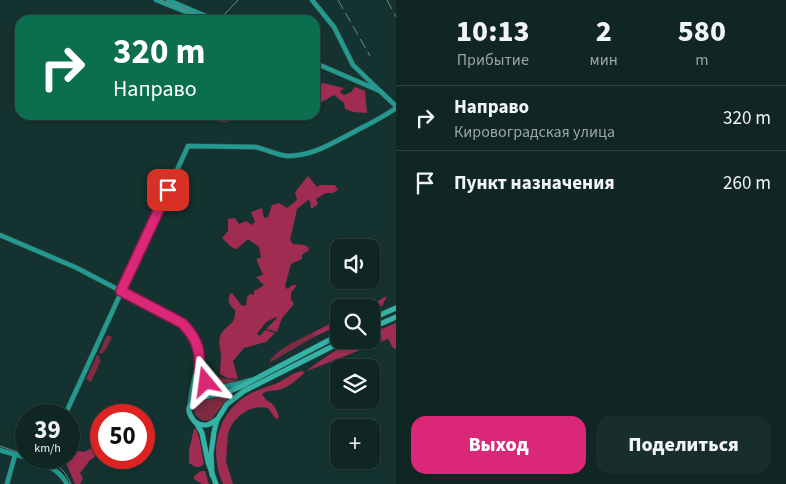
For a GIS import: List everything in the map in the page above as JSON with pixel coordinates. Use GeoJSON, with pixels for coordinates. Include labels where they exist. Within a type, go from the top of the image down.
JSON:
{"type":"FeatureCollection","features":[{"type":"Feature","properties":{"kind":"main road"},"geometry":{"type":"LineString","coordinates":[[380,315],[396,308]]}},
{"type":"Feature","properties":{"kind":"main road"},"geometry":{"type":"LineString","coordinates":[[380,324],[396,317]]}},
{"type":"Feature","properties":{"kind":"main road"},"geometry":{"type":"LineString","coordinates":[[195,422],[206,425],[211,424],[233,398],[257,381],[330,340]]}},
{"type":"Feature","properties":{"kind":"main road"},"geometry":{"type":"LineString","coordinates":[[216,484],[208,462],[202,433],[191,416],[190,407],[197,398],[234,390],[330,347]]}},
{"type":"Feature","properties":{"kind":"main road"},"geometry":{"type":"LineString","coordinates":[[212,475],[212,444],[216,420]]}},
{"type":"Feature","properties":{"kind":"street"},"geometry":{"type":"LineString","coordinates":[[156,0],[194,15]]}},
{"type":"Feature","properties":{"kind":"street"},"geometry":{"type":"LineString","coordinates":[[168,0],[203,15]]}},
{"type":"Feature","properties":{"kind":"street"},"geometry":{"type":"LineString","coordinates":[[70,404],[188,146],[255,147],[286,156],[312,153],[385,116],[396,107],[353,65],[334,27],[312,0]]}},
{"type":"Feature","properties":{"kind":"street"},"geometry":{"type":"LineString","coordinates":[[320,65],[380,91]]}},
{"type":"Feature","properties":{"kind":"street"},"geometry":{"type":"LineString","coordinates":[[0,235],[56,258],[182,323],[197,346],[200,376],[214,387],[257,381]]}},
{"type":"Feature","properties":{"kind":"street"},"geometry":{"type":"LineString","coordinates":[[190,407],[192,387],[199,362]]}},
{"type":"Feature","properties":{"kind":"street"},"geometry":{"type":"LineString","coordinates":[[197,372],[200,388],[204,392],[214,395]]}},
{"type":"Feature","properties":{"kind":"street"},"geometry":{"type":"LineString","coordinates":[[0,450],[15,456],[7,484]]}},
{"type":"Feature","properties":{"kind":"street"},"geometry":{"type":"LineString","coordinates":[[55,469],[67,484]]}},
{"type":"Feature","properties":{"kind":"shaded area"},"geometry":{"type":"Polygon","coordinates":[[[320,84],[344,88],[340,92],[344,95],[351,92],[355,87],[365,91],[367,113],[353,112],[345,109],[344,103],[334,95],[320,103],[320,84]]]}},
{"type":"Feature","properties":{"kind":"shaded area"},"geometry":{"type":"Polygon","coordinates":[[[201,120],[229,120],[227,122],[201,120]]]}},
{"type":"Feature","properties":{"kind":"shaded area"},"geometry":{"type":"Polygon","coordinates":[[[308,176],[317,187],[320,185],[335,185],[338,190],[333,193],[326,193],[316,199],[318,204],[311,209],[310,201],[308,200],[297,209],[290,240],[293,244],[308,247],[309,250],[302,255],[302,259],[291,264],[285,286],[287,289],[297,285],[291,293],[291,299],[294,304],[282,318],[277,332],[266,329],[276,317],[266,322],[257,334],[260,336],[265,330],[275,333],[266,342],[244,348],[233,361],[238,379],[227,378],[220,374],[221,355],[219,340],[235,316],[235,310],[230,305],[229,296],[232,293],[241,305],[246,306],[247,297],[250,294],[254,295],[254,291],[263,286],[256,277],[263,275],[257,261],[257,258],[261,258],[259,247],[248,239],[237,249],[229,245],[222,238],[228,231],[228,219],[235,218],[239,224],[246,221],[252,225],[255,222],[251,212],[262,208],[264,218],[268,217],[272,205],[279,203],[287,208],[297,200],[295,192],[308,176]]]}},
{"type":"Feature","properties":{"kind":"shaded area"},"geometry":{"type":"Polygon","coordinates":[[[387,296],[380,307],[380,300],[387,296]]]}},
{"type":"Feature","properties":{"kind":"shaded area"},"geometry":{"type":"Polygon","coordinates":[[[396,323],[396,349],[393,348],[388,339],[380,342],[380,329],[396,323]]]}},
{"type":"Feature","properties":{"kind":"shaded area"},"geometry":{"type":"Polygon","coordinates":[[[330,324],[330,329],[314,337],[312,333],[330,324]]]}},
{"type":"Feature","properties":{"kind":"shaded area"},"geometry":{"type":"Polygon","coordinates":[[[312,333],[314,337],[269,363],[282,349],[312,333]]]}},
{"type":"Feature","properties":{"kind":"shaded area"},"geometry":{"type":"Polygon","coordinates":[[[107,335],[112,337],[105,351],[102,354],[99,353],[107,335]]]}},
{"type":"Feature","properties":{"kind":"shaded area"},"geometry":{"type":"Polygon","coordinates":[[[338,349],[363,349],[337,359],[330,359],[330,362],[307,371],[338,349]]]}},
{"type":"Feature","properties":{"kind":"shaded area"},"geometry":{"type":"Polygon","coordinates":[[[97,355],[101,360],[91,382],[86,379],[97,355]]]}},
{"type":"Feature","properties":{"kind":"shaded area"},"geometry":{"type":"Polygon","coordinates":[[[301,371],[305,372],[289,385],[282,389],[262,394],[275,408],[278,419],[275,418],[268,408],[262,407],[243,413],[234,422],[228,434],[226,461],[233,484],[223,484],[216,460],[216,448],[222,424],[228,413],[246,396],[301,371]]]}},
{"type":"Feature","properties":{"kind":"shaded area"},"geometry":{"type":"Polygon","coordinates":[[[204,373],[238,380],[224,384],[215,383],[207,379],[203,375],[204,373]]]}},
{"type":"Feature","properties":{"kind":"shaded area"},"geometry":{"type":"Polygon","coordinates":[[[230,395],[211,420],[203,421],[195,415],[194,407],[199,401],[230,395]]]}},
{"type":"Feature","properties":{"kind":"shaded area"},"geometry":{"type":"Polygon","coordinates":[[[194,429],[196,429],[199,437],[204,464],[198,467],[189,463],[189,450],[194,429]]]}},
{"type":"Feature","properties":{"kind":"shaded area"},"geometry":{"type":"Polygon","coordinates":[[[90,449],[90,460],[80,473],[83,478],[80,484],[75,484],[69,469],[80,469],[80,451],[84,452],[90,449]]]}},
{"type":"Feature","properties":{"kind":"shaded area"},"geometry":{"type":"Polygon","coordinates":[[[201,471],[205,471],[209,484],[202,484],[194,479],[194,476],[201,471]]]}},
{"type":"Feature","properties":{"kind":"tram line"},"geometry":{"type":"LineString","coordinates":[[160,0],[198,15]]}},
{"type":"Feature","properties":{"kind":"tram line"},"geometry":{"type":"LineString","coordinates":[[222,15],[238,0]]}},
{"type":"Feature","properties":{"kind":"tram line"},"geometry":{"type":"LineString","coordinates":[[0,446],[15,451]]}},
{"type":"Feature","properties":{"kind":"tram line"},"geometry":{"type":"LineString","coordinates":[[61,469],[71,484]]}},
{"type":"Feature","properties":{"kind":"railway"},"geometry":{"type":"LineString","coordinates":[[338,0],[370,56]]}},
{"type":"Feature","properties":{"kind":"railway"},"geometry":{"type":"LineString","coordinates":[[387,0],[396,17]]}},
{"type":"Feature","properties":{"kind":"route"},"geometry":{"type":"LineString","coordinates":[[168,190],[121,291],[182,323],[187,328],[194,338],[198,350],[200,376],[206,382]]}}]}
